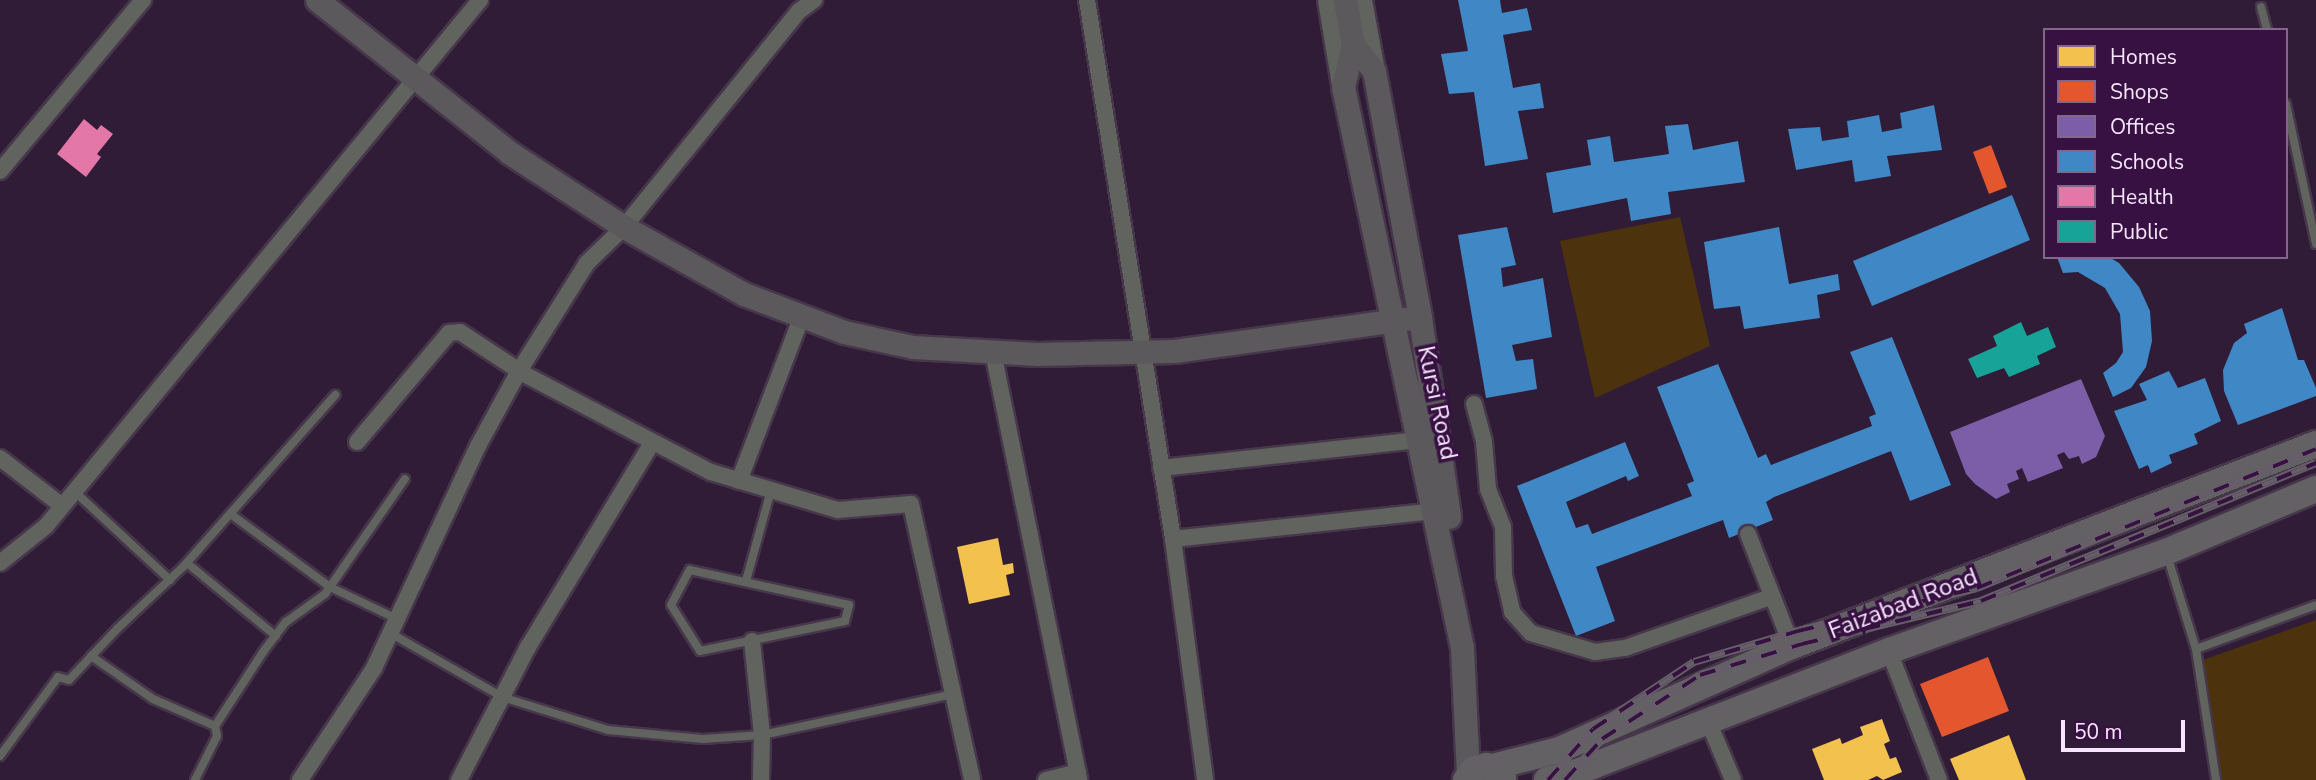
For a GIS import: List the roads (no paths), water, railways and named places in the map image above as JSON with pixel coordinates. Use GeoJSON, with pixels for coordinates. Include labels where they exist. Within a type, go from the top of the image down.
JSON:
{"type":"FeatureCollection","features":[{"type":"Feature","properties":{"kind":"main road"},"geometry":{"type":"LineString","coordinates":[[317,0],[510,153],[624,227],[744,294],[844,332],[913,347],[1037,354],[1142,352],[1174,351],[1420,317]]}},
{"type":"Feature","properties":{"kind":"main road","name":"Kursi Road"},"geometry":{"type":"LineString","coordinates":[[1345,1],[1353,45],[1343,87],[1462,648],[1483,774]]}},
{"type":"Feature","properties":{"kind":"main road","name":"Kursi Road"},"geometry":{"type":"LineString","coordinates":[[1353,45],[1374,71],[1420,317],[1483,774]]}},
{"type":"Feature","properties":{"kind":"main road","name":"Faizabad Road"},"geometry":{"type":"LineString","coordinates":[[1483,774],[1559,750],[1792,646],[2316,444]]}},
{"type":"Feature","properties":{"kind":"main road","name":"Faizabad Road"},"geometry":{"type":"LineString","coordinates":[[1546,780],[1572,775],[1889,651],[2166,552],[2316,489]]}},
{"type":"Feature","properties":{"kind":"street"},"geometry":{"type":"LineString","coordinates":[[0,171],[143,0]]}},
{"type":"Feature","properties":{"kind":"street"},"geometry":{"type":"LineString","coordinates":[[0,563],[46,526],[480,0]]}},
{"type":"Feature","properties":{"kind":"street"},"geometry":{"type":"LineString","coordinates":[[300,780],[374,668],[478,446],[519,371],[587,263],[624,227],[799,11],[814,0]]}},
{"type":"Feature","properties":{"kind":"street"},"geometry":{"type":"LineString","coordinates":[[1087,0],[1173,539],[1205,780]]}},
{"type":"Feature","properties":{"kind":"street"},"geometry":{"type":"LineString","coordinates":[[1345,1],[1374,71]]}},
{"type":"Feature","properties":{"kind":"street"},"geometry":{"type":"LineString","coordinates":[[1343,87],[1345,1]]}},
{"type":"Feature","properties":{"kind":"street"},"geometry":{"type":"LineString","coordinates":[[739,481],[802,316]]}},
{"type":"Feature","properties":{"kind":"street"},"geometry":{"type":"LineString","coordinates":[[357,442],[449,333],[460,332],[519,371],[710,472],[838,510],[911,504],[972,780]]}},
{"type":"Feature","properties":{"kind":"street"},"geometry":{"type":"LineString","coordinates":[[993,352],[1078,776],[1046,780]]}},
{"type":"Feature","properties":{"kind":"street"},"geometry":{"type":"LineString","coordinates":[[1474,404],[1484,442],[1488,489],[1503,527],[1504,576],[1512,612],[1531,633],[1595,652],[1625,648],[1771,597]]}},
{"type":"Feature","properties":{"kind":"street"},"geometry":{"type":"LineString","coordinates":[[1161,468],[1418,440]]}},
{"type":"Feature","properties":{"kind":"street"},"geometry":{"type":"LineString","coordinates":[[459,780],[528,647],[652,443]]}},
{"type":"Feature","properties":{"kind":"street"},"geometry":{"type":"LineString","coordinates":[[0,458],[62,506]]}},
{"type":"Feature","properties":{"kind":"street"},"geometry":{"type":"LineString","coordinates":[[1173,539],[1433,512]]}},
{"type":"Feature","properties":{"kind":"street"},"geometry":{"type":"LineString","coordinates":[[1748,534],[1792,646]]}},
{"type":"Feature","properties":{"kind":"street"},"geometry":{"type":"LineString","coordinates":[[752,641],[762,735],[761,780]]}},
{"type":"Feature","properties":{"kind":"street"},"geometry":{"type":"LineString","coordinates":[[1889,651],[1939,780]]}},
{"type":"Feature","properties":{"kind":"street"},"geometry":{"type":"LineString","coordinates":[[1708,721],[1733,780]]}},
{"type":"Feature","properties":{"kind":"lane"},"geometry":{"type":"LineString","coordinates":[[2261,7],[2266,28]]}},
{"type":"Feature","properties":{"kind":"lane"},"geometry":{"type":"LineString","coordinates":[[2288,113],[2316,244]]}},
{"type":"Feature","properties":{"kind":"lane"},"geometry":{"type":"LineString","coordinates":[[0,756],[58,677],[69,680],[187,563],[335,395]]}},
{"type":"Feature","properties":{"kind":"lane"},"geometry":{"type":"LineString","coordinates":[[195,780],[217,736],[215,726],[276,636],[286,622],[330,587],[405,478]]}},
{"type":"Feature","properties":{"kind":"lane"},"geometry":{"type":"LineString","coordinates":[[746,581],[771,490]]}},
{"type":"Feature","properties":{"kind":"lane"},"geometry":{"type":"LineString","coordinates":[[74,491],[170,580]]}},
{"type":"Feature","properties":{"kind":"lane"},"geometry":{"type":"LineString","coordinates":[[232,514],[330,587],[502,697],[608,730],[703,739],[762,735],[953,694]]}},
{"type":"Feature","properties":{"kind":"lane"},"geometry":{"type":"LineString","coordinates":[[2166,552],[2196,649],[2216,780]]}},
{"type":"Feature","properties":{"kind":"lane"},"geometry":{"type":"LineString","coordinates":[[187,563],[276,636]]}},
{"type":"Feature","properties":{"kind":"lane"},"geometry":{"type":"LineString","coordinates":[[690,570],[746,581],[849,605],[845,621],[700,651],[671,605],[690,570]]}},
{"type":"Feature","properties":{"kind":"lane"},"geometry":{"type":"LineString","coordinates":[[2196,649],[2316,605]]}},
{"type":"Feature","properties":{"kind":"lane"},"geometry":{"type":"LineString","coordinates":[[91,656],[153,699],[215,726]]}},
{"type":"Feature","properties":{"kind":"railway"},"geometry":{"type":"LineString","coordinates":[[1548,780],[1593,729],[1694,662],[1798,631],[1977,588],[2316,449]]}},
{"type":"Feature","properties":{"kind":"railway"},"geometry":{"type":"LineString","coordinates":[[1565,780],[1602,739],[1700,675],[1802,644],[1981,601],[2316,463]]}}]}
